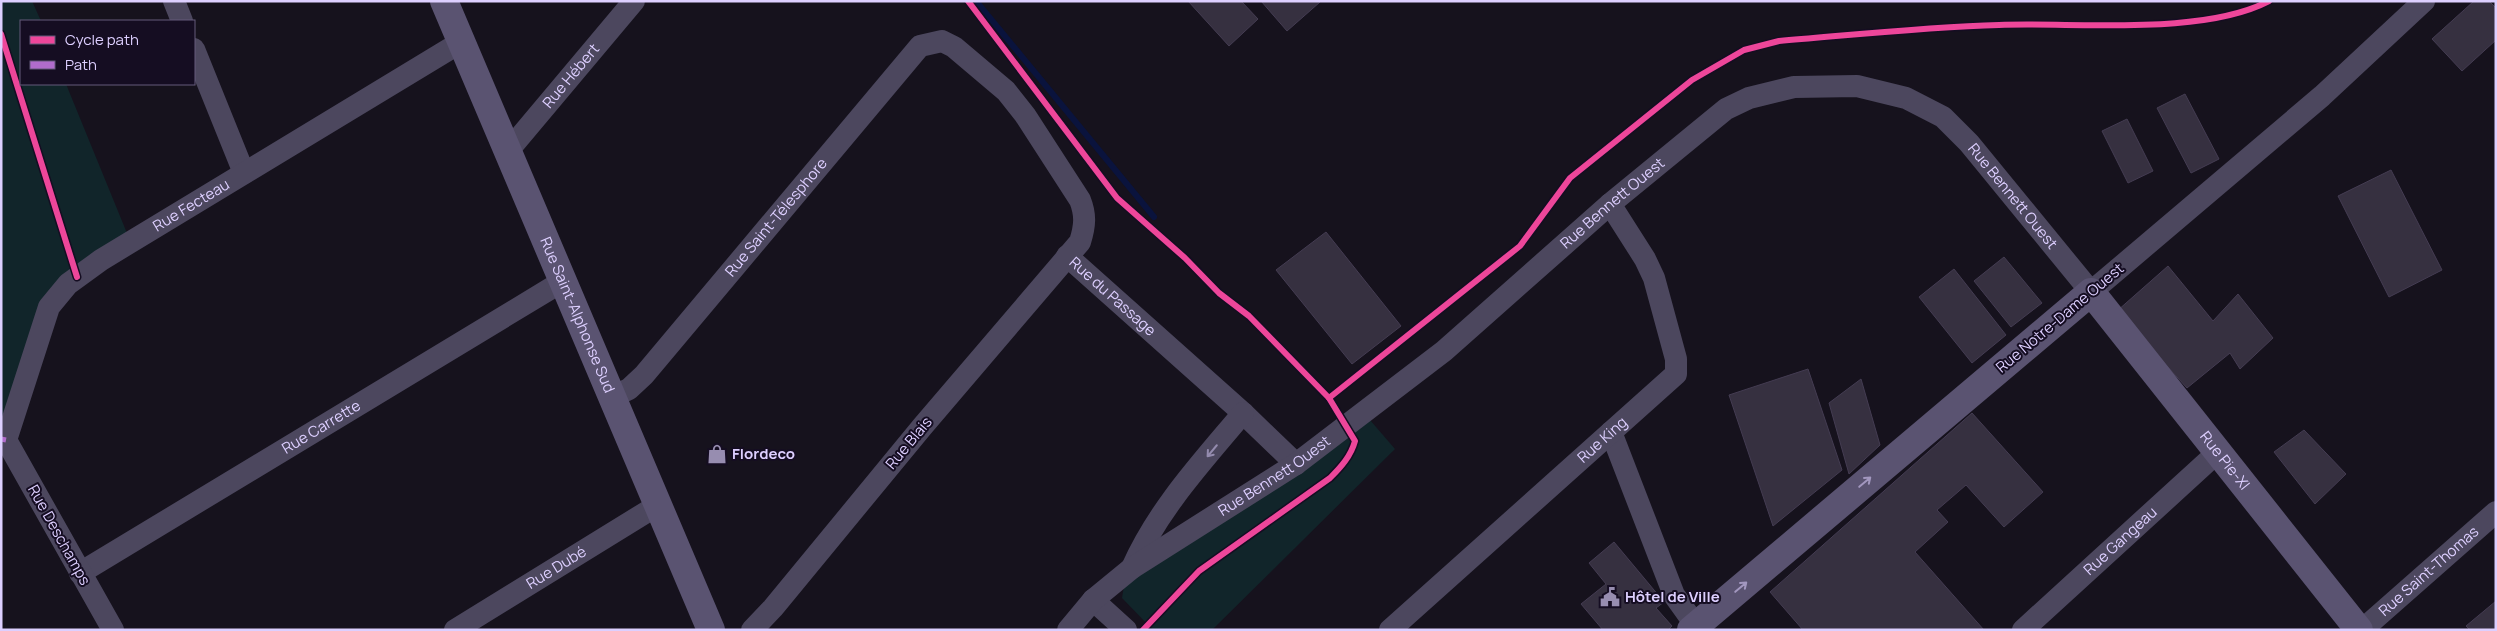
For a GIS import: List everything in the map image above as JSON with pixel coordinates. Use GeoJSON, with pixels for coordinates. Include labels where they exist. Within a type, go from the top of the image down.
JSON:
{"type":"FeatureCollection","features":[{"type":"Feature","properties":{"kind":"street"},"geometry":{"type":"LineString","coordinates":[[174,1],[182,20]]}},
{"type":"Feature","properties":{"kind":"street","name":"Rue Saint-Alphonse Sud"},"geometry":{"type":"LineString","coordinates":[[444,1],[711,630]]}},
{"type":"Feature","properties":{"kind":"street","name":"Rue Hébert"},"geometry":{"type":"LineString","coordinates":[[508,151],[634,1]]}},
{"type":"Feature","properties":{"kind":"street","name":"Rue Notre-Dame Ouest"},"geometry":{"type":"LineString","coordinates":[[1695,628],[2322,96],[2424,1]]}},
{"type":"Feature","properties":{"kind":"street","name":"Rue du Passage"},"geometry":{"type":"LineString","coordinates":[[942,41],[954,47],[1006,90],[1025,115],[1080,200],[1085,214],[1085,228],[1080,242],[1067,256],[1243,413],[1296,464]]}},
{"type":"Feature","properties":{"kind":"street","name":"Rue Saint-Télesphore"},"geometry":{"type":"LineString","coordinates":[[612,397],[629,389],[644,375],[920,46],[942,41]]}},
{"type":"Feature","properties":{"kind":"street","name":"Rue Fecteau"},"geometry":{"type":"LineString","coordinates":[[6,440],[49,307],[68,284],[101,260],[461,42]]}},
{"type":"Feature","properties":{"kind":"street"},"geometry":{"type":"LineString","coordinates":[[195,51],[244,173]]}},
{"type":"Feature","properties":{"kind":"street","name":"Rue Bennett Ouest"},"geometry":{"type":"LineString","coordinates":[[1068,630],[1093,600],[1132,568],[1296,464],[1444,351],[1610,204],[1726,109],[1749,98],[1794,87],[1857,86],[1906,98],[1943,117],[1969,143],[2091,292]]}},
{"type":"Feature","properties":{"kind":"street","name":"Rue King"},"geometry":{"type":"LineString","coordinates":[[1390,630],[1676,374],[1676,359],[1654,278],[1645,259],[1610,204]]}},
{"type":"Feature","properties":{"kind":"street","name":"Rue Blais"},"geometry":{"type":"LineString","coordinates":[[752,630],[773,608],[922,427],[1067,256]]}},
{"type":"Feature","properties":{"kind":"street","name":"Rue Carrette"},"geometry":{"type":"LineString","coordinates":[[80,573],[563,281]]}},
{"type":"Feature","properties":{"kind":"street","name":"Rue Pie-XI"},"geometry":{"type":"LineString","coordinates":[[2091,292],[2361,630]]}},
{"type":"Feature","properties":{"kind":"street","name":"Rue Bennett Ouest"},"geometry":{"type":"LineString","coordinates":[[1132,568],[1144,540],[1166,506],[1243,413]]}},
{"type":"Feature","properties":{"kind":"street"},"geometry":{"type":"LineString","coordinates":[[1610,432],[1674,595],[1695,628]]}},
{"type":"Feature","properties":{"kind":"street","name":"Rue Deschamps"},"geometry":{"type":"LineString","coordinates":[[6,440],[113,630]]}},
{"type":"Feature","properties":{"kind":"street","name":"Rue Gangeau"},"geometry":{"type":"LineString","coordinates":[[2023,630],[2219,452]]}},
{"type":"Feature","properties":{"kind":"street","name":"Rue Dubé"},"geometry":{"type":"LineString","coordinates":[[455,630],[658,505]]}},
{"type":"Feature","properties":{"kind":"street","name":"Rue Saint-Thomas"},"geometry":{"type":"LineString","coordinates":[[2361,630],[2496,512]]}},
{"type":"Feature","properties":{"kind":"street"},"geometry":{"type":"LineString","coordinates":[[1093,600],[1126,630]]}},
{"type":"Feature","properties":{"kind":"green space"},"geometry":{"type":"Polygon","coordinates":[[[1,1],[32,1],[41,20],[20,20],[20,85],[66,85],[131,243],[68,284],[1,429],[1,1]]]}},
{"type":"Feature","properties":{"kind":"green space"},"geometry":{"type":"Polygon","coordinates":[[[1370,420],[1395,449],[1212,630],[1153,630],[1122,598],[1124,586],[1370,420]]]}},
{"type":"Feature","properties":{"kind":"building"},"geometry":{"type":"Polygon","coordinates":[[[1188,1],[1241,1],[1258,19],[1229,46],[1188,1]]]}},
{"type":"Feature","properties":{"kind":"building"},"geometry":{"type":"Polygon","coordinates":[[[1261,1],[1320,1],[1320,2],[1287,31],[1261,1]]]}},
{"type":"Feature","properties":{"kind":"building"},"geometry":{"type":"Polygon","coordinates":[[[2474,1],[2489,1],[2496,8],[2496,40],[2462,71],[2432,39],[2474,1]]]}},
{"type":"Feature","properties":{"kind":"building"},"geometry":{"type":"Polygon","coordinates":[[[2185,94],[2219,159],[2191,173],[2157,108],[2185,94]]]}},
{"type":"Feature","properties":{"kind":"building"},"geometry":{"type":"Polygon","coordinates":[[[2127,119],[2153,171],[2128,183],[2102,131],[2127,119]]]}},
{"type":"Feature","properties":{"kind":"building"},"geometry":{"type":"Polygon","coordinates":[[[2391,170],[2442,270],[2389,297],[2338,196],[2391,170]]]}},
{"type":"Feature","properties":{"kind":"building"},"geometry":{"type":"Polygon","coordinates":[[[1326,232],[1401,326],[1352,364],[1276,270],[1326,232]]]}},
{"type":"Feature","properties":{"kind":"building"},"geometry":{"type":"Polygon","coordinates":[[[2004,257],[2042,303],[2011,327],[1974,281],[2004,257]]]}},
{"type":"Feature","properties":{"kind":"building"},"geometry":{"type":"Polygon","coordinates":[[[2168,266],[2213,321],[2238,294],[2273,338],[2240,369],[2230,353],[2187,388],[2117,311],[2168,266]]]}},
{"type":"Feature","properties":{"kind":"building"},"geometry":{"type":"Polygon","coordinates":[[[1954,269],[2006,335],[1972,363],[1919,297],[1954,269]]]}},
{"type":"Feature","properties":{"kind":"building"},"geometry":{"type":"Polygon","coordinates":[[[1808,369],[1842,470],[1773,526],[1729,395],[1808,369]]]}},
{"type":"Feature","properties":{"kind":"building"},"geometry":{"type":"Polygon","coordinates":[[[1861,379],[1880,445],[1849,474],[1829,403],[1861,379]]]}},
{"type":"Feature","properties":{"kind":"building"},"geometry":{"type":"Polygon","coordinates":[[[1972,413],[2043,492],[2004,527],[1966,485],[1937,510],[1948,522],[1915,552],[1984,630],[1803,630],[1770,592],[1972,413]]]}},
{"type":"Feature","properties":{"kind":"building"},"geometry":{"type":"Polygon","coordinates":[[[2304,430],[2346,474],[2315,504],[2274,452],[2304,430]]]}},
{"type":"Feature","properties":{"kind":"building"},"geometry":{"type":"Polygon","coordinates":[[[1614,542],[1664,602],[1656,608],[1672,626],[1668,630],[1603,630],[1581,604],[1606,584],[1589,563],[1614,542]]]}},
{"type":"Feature","properties":{"kind":"building"},"geometry":{"type":"Polygon","coordinates":[[[2496,601],[2496,630],[2470,630],[2466,626],[2496,601]]]}},
{"type":"Feature","properties":{"kind":"waterway"},"geometry":{"type":"LineString","coordinates":[[976,1],[1154,217]]}},
{"type":"Feature","properties":{"kind":"marked path"},"geometry":{"type":"LineString","coordinates":[[1,439],[6,440]]}},
{"type":"Feature","properties":{"kind":"cycle path"},"geometry":{"type":"LineString","coordinates":[[968,1],[1117,198],[1185,258],[1219,293],[1249,316],[1329,398]]}},
{"type":"Feature","properties":{"kind":"cycle path"},"geometry":{"type":"LineString","coordinates":[[1143,630],[1199,571],[1330,478],[1342,465],[1351,452],[1355,441],[1329,398],[1520,246],[1570,178],[1692,80],[1744,50],[1779,41],[1944,28],[1999,25],[2138,25],[2174,23],[2209,19],[2241,12],[2269,1]]}},
{"type":"Feature","properties":{"kind":"cycle path"},"geometry":{"type":"LineString","coordinates":[[1,34],[77,277]]}},
{"type":"Feature","properties":{"kind":"place","name":"Flordeco"},"geometry":{"type":"Point","coordinates":[717,454]}},
{"type":"Feature","properties":{"kind":"place","name":"Hôtel de Ville"},"geometry":{"type":"Point","coordinates":[1610,597]}}]}
